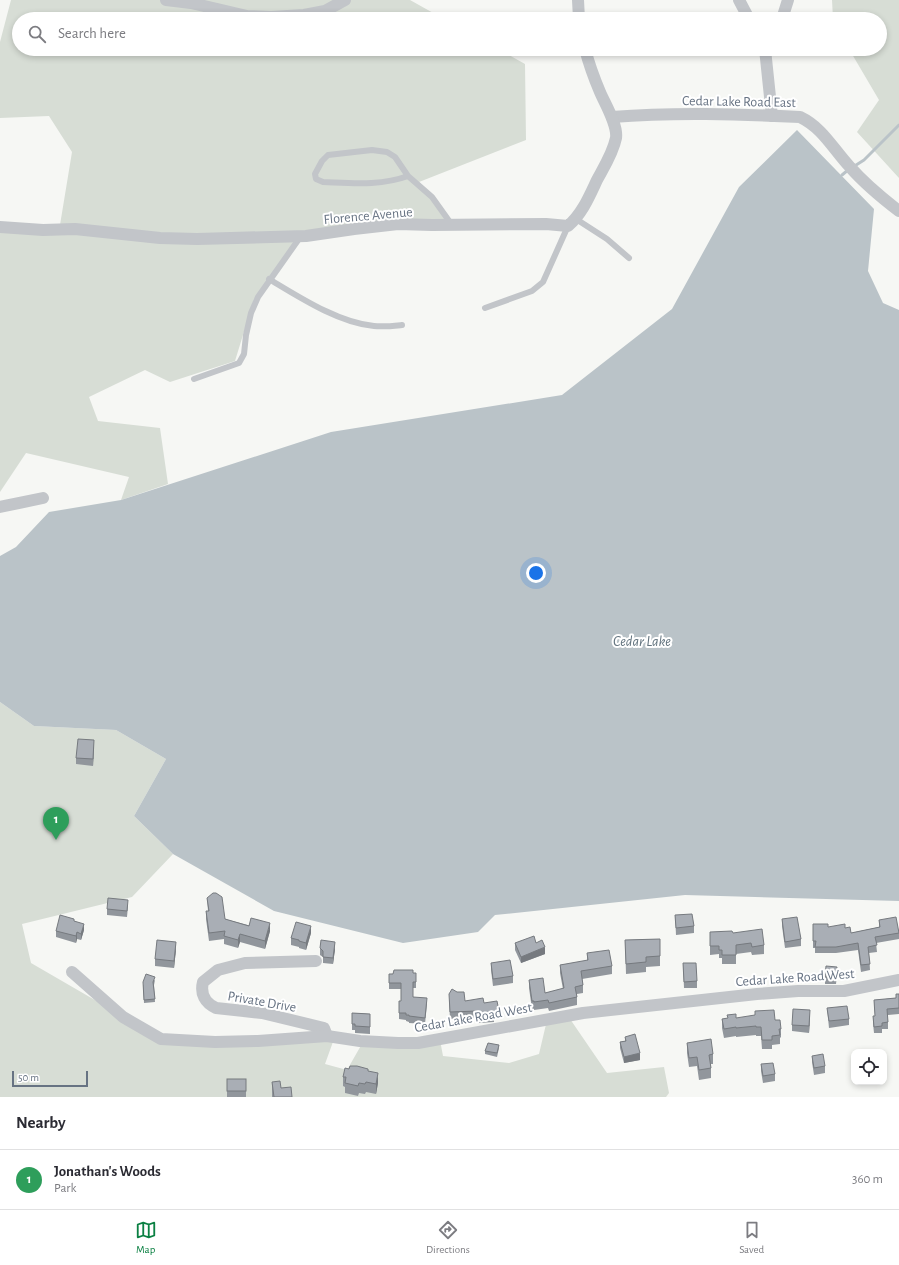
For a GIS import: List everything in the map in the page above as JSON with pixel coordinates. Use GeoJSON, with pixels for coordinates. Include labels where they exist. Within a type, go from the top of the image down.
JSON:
{"type":"FeatureCollection","features":[{"type":"Feature","properties":{"kind":"street"},"geometry":{"type":"LineString","coordinates":[[166,0],[191,3],[230,12]]}},
{"type":"Feature","properties":{"kind":"street"},"geometry":{"type":"LineString","coordinates":[[320,12],[325,11],[345,0]]}},
{"type":"Feature","properties":{"kind":"street"},"geometry":{"type":"LineString","coordinates":[[578,0],[579,12]]}},
{"type":"Feature","properties":{"kind":"street"},"geometry":{"type":"LineString","coordinates":[[739,0],[745,12]]}},
{"type":"Feature","properties":{"kind":"street"},"geometry":{"type":"LineString","coordinates":[[784,12],[788,0]]}},
{"type":"Feature","properties":{"kind":"street"},"geometry":{"type":"LineString","coordinates":[[572,222],[587,202],[616,137],[612,117],[601,94],[587,56]]}},
{"type":"Feature","properties":{"kind":"street"},"geometry":{"type":"LineString","coordinates":[[766,56],[772,116]]}},
{"type":"Feature","properties":{"kind":"street","name":"Cedar Lake Road East"},"geometry":{"type":"LineString","coordinates":[[612,117],[663,114],[800,116],[810,121],[830,142],[852,169],[899,211]]}},
{"type":"Feature","properties":{"kind":"street","name":"Florence Avenue"},"geometry":{"type":"LineString","coordinates":[[0,227],[43,230],[75,229],[160,238],[197,240],[301,236],[398,224],[546,224],[572,222]]}},
{"type":"Feature","properties":{"kind":"street"},"geometry":{"type":"LineString","coordinates":[[0,507],[44,498]]}},
{"type":"Feature","properties":{"kind":"street","name":"Private Drive"},"geometry":{"type":"LineString","coordinates":[[316,961],[245,963],[218,970],[204,982],[202,991],[205,1000],[216,1008],[262,1013],[324,1028],[327,1036]]}},
{"type":"Feature","properties":{"kind":"street","name":"Cedar Lake Road West"},"geometry":{"type":"LineString","coordinates":[[72,972],[123,1017],[161,1039],[222,1042],[327,1036],[360,1041],[418,1043],[557,1016],[757,994],[798,991],[844,991],[899,980]]}},
{"type":"Feature","properties":{"kind":"lane"},"geometry":{"type":"LineString","coordinates":[[408,176],[396,180],[373,183],[323,182],[316,180],[315,174],[322,161],[328,155],[372,150],[386,152],[395,157],[408,176],[432,197],[452,225]]}},
{"type":"Feature","properties":{"kind":"lane"},"geometry":{"type":"LineString","coordinates":[[485,308],[532,291],[543,282],[572,222],[607,240],[628,258]]}},
{"type":"Feature","properties":{"kind":"lane"},"geometry":{"type":"LineString","coordinates":[[194,379],[239,363],[244,354],[246,335],[251,313],[258,297],[269,279],[301,236]]}},
{"type":"Feature","properties":{"kind":"lane"},"geometry":{"type":"LineString","coordinates":[[269,279],[305,301],[346,320],[373,326],[402,325]]}},
{"type":"Feature","properties":{"kind":"shaded area"},"geometry":{"type":"Polygon","coordinates":[[[11,0],[410,0],[431,12],[12,12],[12,56],[511,56],[525,64],[526,140],[419,182],[452,223],[302,236],[254,299],[235,361],[170,382],[145,370],[89,397],[98,421],[160,428],[168,484],[121,500],[129,477],[26,453],[0,492],[0,227],[59,231],[72,152],[49,116],[0,118],[0,42],[11,0]]]}},
{"type":"Feature","properties":{"kind":"shaded area"},"geometry":{"type":"Polygon","coordinates":[[[832,0],[899,0],[899,178],[857,132],[879,100],[853,56],[887,56],[887,12],[833,12],[832,0]]]}},
{"type":"Feature","properties":{"kind":"shaded area"},"geometry":{"type":"Polygon","coordinates":[[[0,702],[34,726],[116,730],[166,759],[134,816],[173,854],[132,897],[22,924],[31,963],[138,1025],[168,1037],[334,1039],[325,1064],[347,1070],[363,1042],[440,1040],[443,1056],[509,1063],[539,1054],[547,1020],[568,1016],[607,1073],[664,1067],[669,1093],[666,1097],[0,1097],[0,702]]]}},
{"type":"Feature","properties":{"kind":"water","name":"Cedar Lake"},"geometry":{"type":"Polygon","coordinates":[[[797,130],[874,209],[868,271],[883,303],[899,310],[899,901],[685,895],[495,915],[478,932],[403,943],[274,911],[173,854],[134,816],[166,759],[116,730],[34,726],[0,702],[0,556],[16,547],[49,512],[121,500],[331,432],[562,395],[672,309],[739,187],[797,130]]]}},
{"type":"Feature","properties":{"kind":"building"},"geometry":{"type":"Polygon","coordinates":[[[78,739],[94,740],[93,759],[76,758],[78,739]]]}},
{"type":"Feature","properties":{"kind":"building"},"geometry":{"type":"Polygon","coordinates":[[[213,893],[216,893],[222,897],[225,919],[249,926],[251,918],[270,923],[265,941],[240,934],[238,940],[224,936],[225,931],[209,933],[206,911],[209,911],[207,898],[213,893]]]}},
{"type":"Feature","properties":{"kind":"building"},"geometry":{"type":"Polygon","coordinates":[[[108,898],[128,900],[127,911],[107,909],[108,898]]]}},
{"type":"Feature","properties":{"kind":"building"},"geometry":{"type":"Polygon","coordinates":[[[692,914],[694,926],[676,928],[675,915],[692,914]]]}},
{"type":"Feature","properties":{"kind":"building"},"geometry":{"type":"Polygon","coordinates":[[[60,915],[84,924],[81,934],[77,932],[76,936],[56,931],[60,915]]]}},
{"type":"Feature","properties":{"kind":"building"},"geometry":{"type":"Polygon","coordinates":[[[797,917],[801,939],[785,942],[782,919],[797,917]]]}},
{"type":"Feature","properties":{"kind":"building"},"geometry":{"type":"Polygon","coordinates":[[[896,917],[899,933],[875,937],[877,945],[868,947],[870,964],[861,965],[858,943],[836,947],[815,947],[816,941],[813,941],[813,924],[828,924],[828,927],[845,924],[845,928],[850,927],[851,933],[880,927],[879,920],[896,917]]]}},
{"type":"Feature","properties":{"kind":"building"},"geometry":{"type":"Polygon","coordinates":[[[296,922],[311,926],[306,943],[291,938],[296,922]]]}},
{"type":"Feature","properties":{"kind":"building"},"geometry":{"type":"Polygon","coordinates":[[[762,929],[764,945],[752,947],[751,943],[736,945],[736,955],[722,955],[722,950],[719,950],[719,946],[710,946],[710,932],[732,931],[733,933],[762,929]]]}},
{"type":"Feature","properties":{"kind":"building"},"geometry":{"type":"Polygon","coordinates":[[[534,936],[536,943],[542,940],[545,947],[521,957],[515,943],[534,936]]]}},
{"type":"Feature","properties":{"kind":"building"},"geometry":{"type":"Polygon","coordinates":[[[660,939],[660,956],[646,957],[646,962],[626,964],[625,940],[660,939]]]}},
{"type":"Feature","properties":{"kind":"building"},"geometry":{"type":"Polygon","coordinates":[[[157,940],[176,942],[174,961],[155,959],[157,940]]]}},
{"type":"Feature","properties":{"kind":"building"},"geometry":{"type":"Polygon","coordinates":[[[321,940],[335,942],[333,958],[323,957],[323,951],[320,948],[321,940]]]}},
{"type":"Feature","properties":{"kind":"building"},"geometry":{"type":"Polygon","coordinates":[[[609,950],[612,966],[581,971],[583,985],[575,987],[577,997],[549,1003],[548,1000],[532,1001],[529,980],[543,978],[545,993],[564,988],[560,965],[588,960],[587,953],[609,950]]]}},
{"type":"Feature","properties":{"kind":"building"},"geometry":{"type":"Polygon","coordinates":[[[510,960],[513,976],[493,979],[491,963],[510,960]]]}},
{"type":"Feature","properties":{"kind":"building"},"geometry":{"type":"Polygon","coordinates":[[[683,963],[696,963],[697,981],[684,982],[683,963]]]}},
{"type":"Feature","properties":{"kind":"building"},"geometry":{"type":"Polygon","coordinates":[[[826,966],[837,967],[836,977],[825,977],[826,966]]]}},
{"type":"Feature","properties":{"kind":"building"},"geometry":{"type":"Polygon","coordinates":[[[394,970],[413,970],[413,973],[416,973],[416,982],[413,982],[413,997],[427,998],[425,1018],[409,1016],[406,1015],[406,1013],[399,1013],[401,983],[389,983],[389,974],[393,974],[394,970]]]}},
{"type":"Feature","properties":{"kind":"building"},"geometry":{"type":"Polygon","coordinates":[[[146,974],[155,977],[153,982],[155,999],[144,1000],[143,982],[146,974]]]}},
{"type":"Feature","properties":{"kind":"building"},"geometry":{"type":"Polygon","coordinates":[[[452,989],[457,992],[464,992],[465,1001],[483,998],[484,1003],[497,1001],[499,1011],[493,1012],[494,1015],[479,1016],[478,1011],[450,1012],[449,994],[452,989]]]}},
{"type":"Feature","properties":{"kind":"building"},"geometry":{"type":"Polygon","coordinates":[[[896,994],[899,994],[899,1008],[887,1009],[888,1022],[882,1023],[882,1026],[874,1027],[874,1000],[896,998],[896,994]]]}},
{"type":"Feature","properties":{"kind":"building"},"geometry":{"type":"Polygon","coordinates":[[[847,1006],[849,1019],[829,1021],[827,1008],[847,1006]]]}},
{"type":"Feature","properties":{"kind":"building"},"geometry":{"type":"Polygon","coordinates":[[[793,1009],[810,1010],[809,1026],[792,1025],[793,1009]]]}},
{"type":"Feature","properties":{"kind":"building"},"geometry":{"type":"Polygon","coordinates":[[[774,1010],[775,1020],[780,1020],[781,1029],[779,1029],[780,1035],[772,1036],[772,1040],[762,1040],[761,1027],[736,1027],[724,1029],[722,1019],[728,1018],[727,1015],[736,1014],[736,1018],[755,1015],[755,1011],[774,1010]]]}},
{"type":"Feature","properties":{"kind":"building"},"geometry":{"type":"Polygon","coordinates":[[[352,1013],[370,1014],[370,1027],[355,1026],[355,1024],[352,1024],[352,1013]]]}},
{"type":"Feature","properties":{"kind":"building"},"geometry":{"type":"Polygon","coordinates":[[[635,1034],[640,1053],[624,1057],[620,1042],[626,1041],[625,1037],[635,1034]]]}},
{"type":"Feature","properties":{"kind":"building"},"geometry":{"type":"Polygon","coordinates":[[[711,1039],[713,1054],[709,1055],[711,1068],[699,1070],[697,1057],[689,1058],[687,1043],[711,1039]]]}},
{"type":"Feature","properties":{"kind":"building"},"geometry":{"type":"Polygon","coordinates":[[[488,1043],[499,1045],[497,1053],[485,1051],[488,1043]]]}},
{"type":"Feature","properties":{"kind":"building"},"geometry":{"type":"Polygon","coordinates":[[[823,1054],[825,1066],[814,1068],[812,1056],[823,1054]]]}},
{"type":"Feature","properties":{"kind":"building"},"geometry":{"type":"Polygon","coordinates":[[[773,1063],[775,1074],[763,1076],[761,1064],[773,1063]]]}},
{"type":"Feature","properties":{"kind":"building"},"geometry":{"type":"Polygon","coordinates":[[[350,1066],[357,1066],[368,1069],[368,1071],[378,1073],[376,1084],[366,1082],[365,1084],[359,1083],[358,1086],[345,1083],[346,1077],[343,1077],[345,1068],[349,1069],[350,1066]]]}},
{"type":"Feature","properties":{"kind":"building"},"geometry":{"type":"Polygon","coordinates":[[[227,1079],[246,1079],[246,1091],[227,1091],[227,1079]]]}},
{"type":"Feature","properties":{"kind":"building"},"geometry":{"type":"Polygon","coordinates":[[[280,1081],[281,1088],[291,1087],[292,1097],[274,1097],[272,1082],[280,1081]]]}},
{"type":"Feature","properties":{"kind":"waterway"},"geometry":{"type":"LineString","coordinates":[[853,167],[864,160],[899,125]]}},
{"type":"Feature","properties":{"kind":"waterway"},"geometry":{"type":"LineString","coordinates":[[842,175],[848,170]]}},
{"type":"Feature","properties":{"kind":"place","name":"Jonathan's Woods"},"geometry":{"type":"Point","coordinates":[56,840]}}]}
